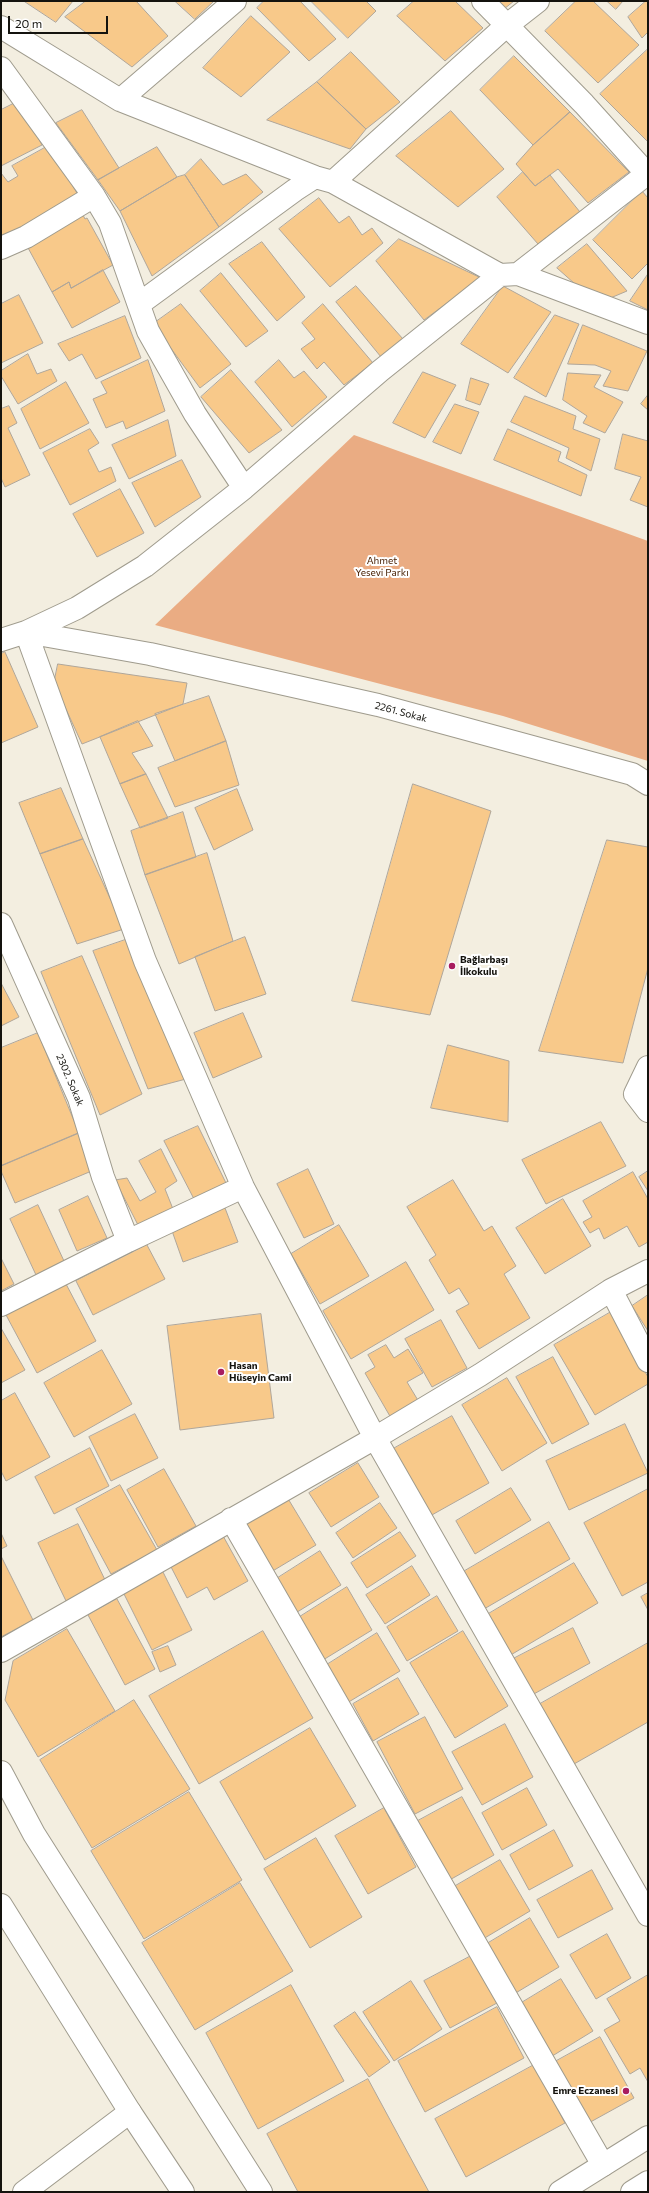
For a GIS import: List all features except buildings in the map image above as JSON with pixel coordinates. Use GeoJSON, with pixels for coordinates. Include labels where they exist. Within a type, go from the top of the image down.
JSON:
{"type":"FeatureCollection","features":[{"type":"Feature","properties":{"kind":"street"},"geometry":{"type":"LineString","coordinates":[[120,100],[235,1]]}},
{"type":"Feature","properties":{"kind":"street"},"geometry":{"type":"LineString","coordinates":[[1,640],[26,632],[77,608],[145,566],[244,488],[380,371],[648,174],[584,104],[483,1]]}},
{"type":"Feature","properties":{"kind":"street"},"geometry":{"type":"LineString","coordinates":[[139,304],[295,190],[324,180],[506,26],[538,1]]}},
{"type":"Feature","properties":{"kind":"street"},"geometry":{"type":"LineString","coordinates":[[1,28],[120,100],[324,180],[509,275],[648,323]]}},
{"type":"Feature","properties":{"kind":"street"},"geometry":{"type":"LineString","coordinates":[[1,68],[94,196],[110,223],[148,331],[195,414],[244,488]]}},
{"type":"Feature","properties":{"kind":"street"},"geometry":{"type":"LineString","coordinates":[[1,248],[26,237],[94,196]]}},
{"type":"Feature","properties":{"kind":"street","name":"2261. Sokak"},"geometry":{"type":"LineString","coordinates":[[1,627],[150,654],[378,705],[632,774],[648,784]]}},
{"type":"Feature","properties":{"kind":"street"},"geometry":{"type":"LineString","coordinates":[[26,632],[144,961],[243,1187],[375,1438],[648,1915]]}},
{"type":"Feature","properties":{"kind":"street","name":"2302. Sokak"},"geometry":{"type":"LineString","coordinates":[[1,924],[79,1098],[103,1177],[128,1241]]}},
{"type":"Feature","properties":{"kind":"street"},"geometry":{"type":"LineString","coordinates":[[648,1067],[636,1094],[648,1111]]}},
{"type":"Feature","properties":{"kind":"street"},"geometry":{"type":"LineString","coordinates":[[1,1305],[128,1241],[243,1187]]}},
{"type":"Feature","properties":{"kind":"street"},"geometry":{"type":"LineString","coordinates":[[1,1651],[375,1438],[480,1375],[611,1290],[648,1271]]}},
{"type":"Feature","properties":{"kind":"street"},"geometry":{"type":"LineString","coordinates":[[611,1290],[648,1361]]}},
{"type":"Feature","properties":{"kind":"street"},"geometry":{"type":"LineString","coordinates":[[231,1519],[603,2165]]}},
{"type":"Feature","properties":{"kind":"street"},"geometry":{"type":"LineString","coordinates":[[1,1772],[34,1834],[261,2192]]}},
{"type":"Feature","properties":{"kind":"street"},"geometry":{"type":"LineString","coordinates":[[1,1905],[130,2112],[183,2192]]}},
{"type":"Feature","properties":{"kind":"street"},"geometry":{"type":"LineString","coordinates":[[24,2192],[130,2112]]}},
{"type":"Feature","properties":{"kind":"street"},"geometry":{"type":"LineString","coordinates":[[560,2192],[648,2137]]}},
{"type":"Feature","properties":{"kind":"street"},"geometry":{"type":"LineString","coordinates":[[632,2192],[648,2182]]}},
{"type":"Feature","properties":{"kind":"green space","name":"Ahmet Yesevi Parkı"},"geometry":{"type":"Polygon","coordinates":[[[354,435],[648,541],[648,761],[503,716],[155,625],[354,435]]]}},
{"type":"Feature","properties":{"kind":"place","name":"Bağlarbaşı İlkokulu"},"geometry":{"type":"Point","coordinates":[452,966]}},
{"type":"Feature","properties":{"kind":"place","name":"Hasan Hüseyin Cami"},"geometry":{"type":"Point","coordinates":[221,1372]}},
{"type":"Feature","properties":{"kind":"place","name":"Emre Eczanesi"},"geometry":{"type":"Point","coordinates":[626,2091]}}]}
